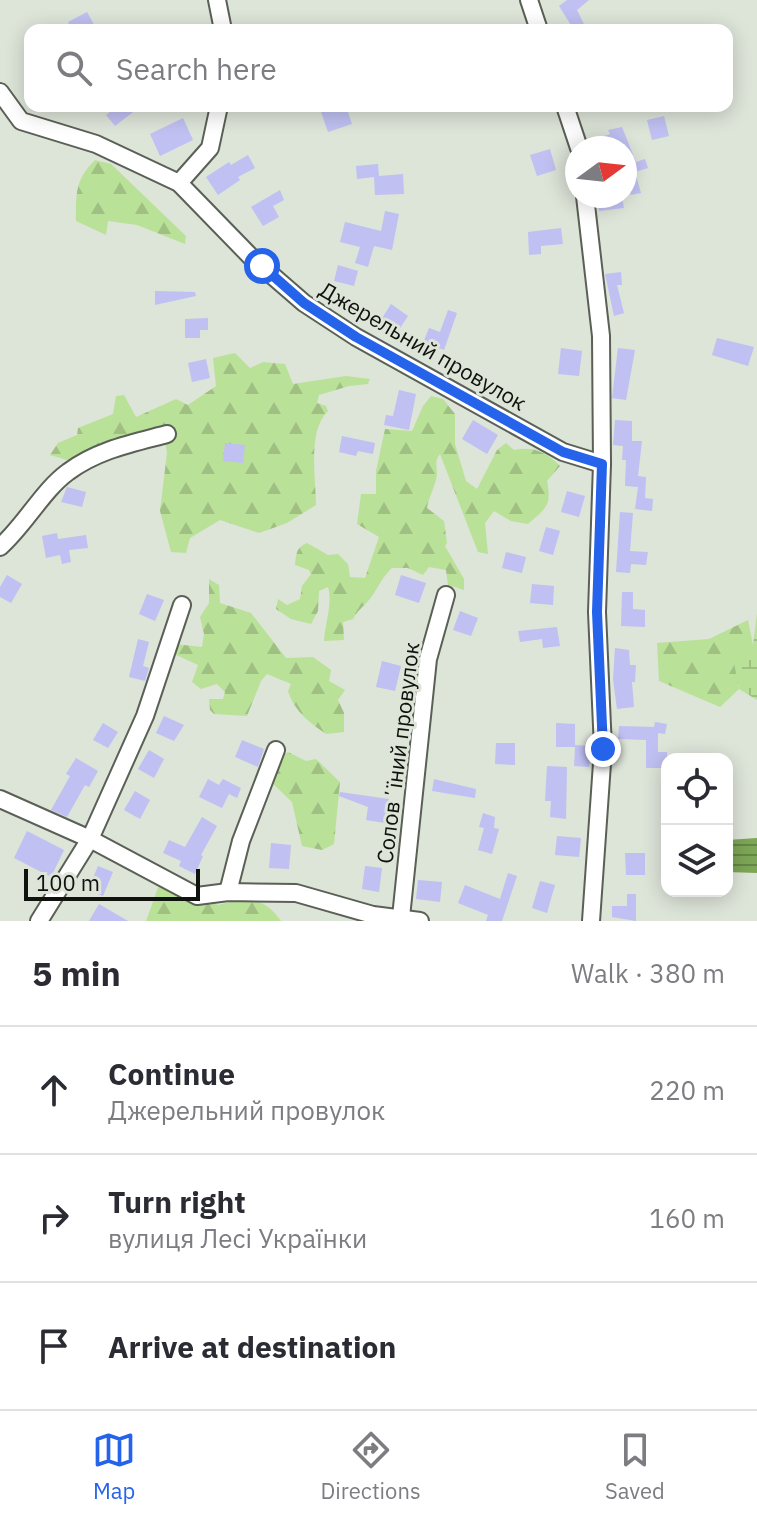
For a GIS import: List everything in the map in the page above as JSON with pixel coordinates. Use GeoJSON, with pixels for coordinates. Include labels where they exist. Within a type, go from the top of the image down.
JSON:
{"type":"FeatureCollection","features":[{"type":"Feature","properties":{"kind":"street"},"geometry":{"type":"LineString","coordinates":[[217,0],[222,24]]}},
{"type":"Feature","properties":{"kind":"street"},"geometry":{"type":"LineString","coordinates":[[529,0],[537,24]]}},
{"type":"Feature","properties":{"kind":"street"},"geometry":{"type":"LineString","coordinates":[[0,92],[21,121]]}},
{"type":"Feature","properties":{"kind":"street"},"geometry":{"type":"LineString","coordinates":[[179,183],[210,148],[218,112]]}},
{"type":"Feature","properties":{"kind":"street"},"geometry":{"type":"LineString","coordinates":[[567,112],[575,136]]}},
{"type":"Feature","properties":{"kind":"street","name":"Джерельний провулок"},"geometry":{"type":"LineString","coordinates":[[0,116],[96,144],[179,183],[252,258],[304,303],[356,337],[563,452],[602,464]]}},
{"type":"Feature","properties":{"kind":"street"},"geometry":{"type":"LineString","coordinates":[[586,208],[601,336],[602,464],[597,612],[603,749],[591,921]]}},
{"type":"Feature","properties":{"kind":"street"},"geometry":{"type":"LineString","coordinates":[[0,547],[17,532],[67,472],[112,448],[167,434]]}},
{"type":"Feature","properties":{"kind":"street","name":"Соловʼїний провулок"},"geometry":{"type":"LineString","coordinates":[[401,917],[428,659],[446,595]]}},
{"type":"Feature","properties":{"kind":"street"},"geometry":{"type":"LineString","coordinates":[[39,921],[90,839],[145,716],[182,605]]}},
{"type":"Feature","properties":{"kind":"street"},"geometry":{"type":"LineString","coordinates":[[228,892],[241,841],[276,750]]}},
{"type":"Feature","properties":{"kind":"street"},"geometry":{"type":"LineString","coordinates":[[0,799],[90,839],[197,896],[228,892],[296,893],[379,918],[401,917],[420,921]]}},
{"type":"Feature","properties":{"kind":"green space"},"geometry":{"type":"Polygon","coordinates":[[[95,160],[111,164],[186,236],[185,244],[137,225],[108,221],[106,235],[76,221],[78,188],[95,160]]]}},
{"type":"Feature","properties":{"kind":"green space"},"geometry":{"type":"Polygon","coordinates":[[[235,353],[250,368],[263,362],[285,364],[293,384],[346,376],[370,379],[368,384],[319,395],[317,403],[326,406],[328,411],[321,420],[315,442],[316,505],[287,523],[259,533],[220,520],[190,538],[186,553],[171,552],[160,511],[167,453],[164,436],[74,462],[50,455],[58,443],[77,435],[78,428],[113,414],[116,396],[124,395],[136,417],[176,399],[188,405],[216,386],[213,358],[235,353]]]}},
{"type":"Feature","properties":{"kind":"green space"},"geometry":{"type":"Polygon","coordinates":[[[431,396],[443,399],[455,414],[455,444],[466,481],[477,489],[497,450],[506,443],[514,450],[539,451],[560,466],[547,481],[549,496],[546,506],[528,524],[511,521],[494,511],[485,523],[488,554],[478,552],[440,454],[427,508],[444,521],[445,546],[464,579],[464,590],[448,585],[446,570],[429,567],[423,575],[408,568],[392,568],[353,619],[343,622],[344,640],[324,641],[329,606],[328,587],[319,591],[318,611],[311,624],[291,619],[276,609],[278,599],[287,605],[300,599],[302,586],[311,574],[309,570],[295,565],[297,552],[307,543],[328,555],[338,554],[348,564],[350,577],[365,578],[379,537],[357,524],[361,494],[376,494],[376,471],[385,429],[412,431],[431,396]]]}},
{"type":"Feature","properties":{"kind":"green space"},"geometry":{"type":"Polygon","coordinates":[[[209,579],[219,585],[220,603],[251,613],[286,658],[313,657],[331,670],[329,681],[345,690],[338,700],[344,713],[344,732],[326,734],[314,725],[294,705],[288,691],[291,684],[267,674],[261,681],[247,716],[214,714],[210,710],[209,699],[223,699],[225,692],[217,684],[201,689],[192,682],[198,665],[172,653],[175,644],[202,647],[204,634],[200,617],[209,603],[209,579]]]}},
{"type":"Feature","properties":{"kind":"green space"},"geometry":{"type":"Polygon","coordinates":[[[757,613],[757,700],[739,689],[734,663],[753,645],[757,613]]]}},
{"type":"Feature","properties":{"kind":"green space"},"geometry":{"type":"Polygon","coordinates":[[[748,620],[753,645],[735,663],[739,689],[720,707],[659,681],[657,643],[709,639],[748,620]]]}},
{"type":"Feature","properties":{"kind":"green space"},"geometry":{"type":"Polygon","coordinates":[[[288,752],[306,761],[316,759],[340,782],[334,844],[322,850],[302,846],[292,802],[267,778],[280,758],[288,752]]]}},
{"type":"Feature","properties":{"kind":"green space"},"geometry":{"type":"Polygon","coordinates":[[[159,885],[197,902],[211,901],[218,905],[245,900],[261,903],[281,921],[146,921],[159,885]]]}},
{"type":"Feature","properties":{"kind":"shaded area"},"geometry":{"type":"Polygon","coordinates":[[[757,838],[757,873],[733,872],[733,840],[757,838]]]}},
{"type":"Feature","properties":{"kind":"building"},"geometry":{"type":"Polygon","coordinates":[[[567,0],[589,0],[577,10],[584,24],[570,24],[559,6],[567,0]]]}},
{"type":"Feature","properties":{"kind":"building"},"geometry":{"type":"Polygon","coordinates":[[[87,12],[94,24],[69,24],[87,12]]]}},
{"type":"Feature","properties":{"kind":"building"},"geometry":{"type":"Polygon","coordinates":[[[110,112],[133,112],[115,126],[106,115],[110,112]]]}},
{"type":"Feature","properties":{"kind":"building"},"geometry":{"type":"Polygon","coordinates":[[[321,112],[348,112],[352,124],[328,132],[321,112]]]}},
{"type":"Feature","properties":{"kind":"building"},"geometry":{"type":"Polygon","coordinates":[[[664,116],[669,136],[652,140],[647,120],[664,116]]]}},
{"type":"Feature","properties":{"kind":"building"},"geometry":{"type":"Polygon","coordinates":[[[183,118],[193,140],[160,156],[150,134],[183,118]]]}},
{"type":"Feature","properties":{"kind":"building"},"geometry":{"type":"Polygon","coordinates":[[[622,127],[626,136],[605,136],[610,134],[608,130],[622,127]]]}},
{"type":"Feature","properties":{"kind":"building"},"geometry":{"type":"Polygon","coordinates":[[[550,149],[556,170],[537,176],[530,155],[550,149]]]}},
{"type":"Feature","properties":{"kind":"building"},"geometry":{"type":"Polygon","coordinates":[[[248,155],[255,168],[238,177],[240,180],[218,195],[206,177],[229,162],[231,165],[248,155]]]}},
{"type":"Feature","properties":{"kind":"building"},"geometry":{"type":"Polygon","coordinates":[[[645,159],[648,168],[637,171],[637,162],[645,159]]]}},
{"type":"Feature","properties":{"kind":"building"},"geometry":{"type":"Polygon","coordinates":[[[378,164],[379,176],[403,174],[404,194],[375,195],[374,177],[357,179],[356,166],[378,164]]]}},
{"type":"Feature","properties":{"kind":"building"},"geometry":{"type":"Polygon","coordinates":[[[280,190],[284,200],[273,206],[279,217],[263,226],[251,207],[280,190]]]}},
{"type":"Feature","properties":{"kind":"building"},"geometry":{"type":"Polygon","coordinates":[[[385,211],[399,214],[392,250],[374,246],[368,267],[355,263],[360,247],[340,242],[345,222],[381,231],[385,211]]]}},
{"type":"Feature","properties":{"kind":"building"},"geometry":{"type":"Polygon","coordinates":[[[561,228],[563,244],[541,246],[541,254],[529,255],[528,232],[561,228]]]}},
{"type":"Feature","properties":{"kind":"building"},"geometry":{"type":"Polygon","coordinates":[[[338,265],[358,271],[354,286],[334,281],[338,265]]]}},
{"type":"Feature","properties":{"kind":"building"},"geometry":{"type":"Polygon","coordinates":[[[621,272],[622,285],[617,285],[624,313],[614,316],[605,274],[621,272]]]}},
{"type":"Feature","properties":{"kind":"building"},"geometry":{"type":"Polygon","coordinates":[[[155,291],[195,292],[196,296],[155,305],[155,291]]]}},
{"type":"Feature","properties":{"kind":"building"},"geometry":{"type":"Polygon","coordinates":[[[391,304],[408,316],[398,331],[381,320],[391,304]]]}},
{"type":"Feature","properties":{"kind":"building"},"geometry":{"type":"Polygon","coordinates":[[[448,310],[457,313],[444,350],[423,343],[429,328],[440,332],[448,310]]]}},
{"type":"Feature","properties":{"kind":"building"},"geometry":{"type":"Polygon","coordinates":[[[208,318],[208,330],[200,330],[200,338],[185,338],[185,319],[208,318]]]}},
{"type":"Feature","properties":{"kind":"building"},"geometry":{"type":"Polygon","coordinates":[[[717,338],[754,347],[748,366],[712,355],[717,338]]]}},
{"type":"Feature","properties":{"kind":"building"},"geometry":{"type":"Polygon","coordinates":[[[561,348],[582,351],[579,376],[558,374],[561,348]]]}},
{"type":"Feature","properties":{"kind":"building"},"geometry":{"type":"Polygon","coordinates":[[[618,348],[635,350],[626,400],[612,398],[618,348]]]}},
{"type":"Feature","properties":{"kind":"building"},"geometry":{"type":"Polygon","coordinates":[[[206,359],[210,378],[192,382],[188,363],[206,359]]]}},
{"type":"Feature","properties":{"kind":"building"},"geometry":{"type":"Polygon","coordinates":[[[399,390],[416,394],[409,430],[384,425],[386,415],[393,416],[399,390]]]}},
{"type":"Feature","properties":{"kind":"building"},"geometry":{"type":"Polygon","coordinates":[[[473,420],[498,435],[487,454],[462,439],[473,420]]]}},
{"type":"Feature","properties":{"kind":"building"},"geometry":{"type":"Polygon","coordinates":[[[615,420],[632,421],[632,441],[642,441],[638,476],[646,477],[645,498],[653,499],[652,511],[635,509],[638,487],[625,486],[623,446],[613,445],[615,420]]]}},
{"type":"Feature","properties":{"kind":"building"},"geometry":{"type":"Polygon","coordinates":[[[342,436],[375,443],[373,454],[358,451],[356,456],[339,452],[342,436]]]}},
{"type":"Feature","properties":{"kind":"building"},"geometry":{"type":"Polygon","coordinates":[[[225,443],[245,445],[243,463],[223,461],[225,443]]]}},
{"type":"Feature","properties":{"kind":"building"},"geometry":{"type":"Polygon","coordinates":[[[67,487],[86,492],[82,507],[61,502],[67,487]]]}},
{"type":"Feature","properties":{"kind":"building"},"geometry":{"type":"Polygon","coordinates":[[[567,491],[585,496],[579,517],[561,512],[567,491]]]}},
{"type":"Feature","properties":{"kind":"building"},"geometry":{"type":"Polygon","coordinates":[[[620,512],[633,513],[630,551],[648,552],[646,565],[631,564],[630,573],[616,572],[620,512]]]}},
{"type":"Feature","properties":{"kind":"building"},"geometry":{"type":"Polygon","coordinates":[[[546,527],[560,531],[553,555],[539,551],[546,527]]]}},
{"type":"Feature","properties":{"kind":"building"},"geometry":{"type":"Polygon","coordinates":[[[57,533],[58,539],[86,535],[88,548],[69,550],[71,562],[62,564],[60,555],[46,558],[42,536],[57,533]]]}},
{"type":"Feature","properties":{"kind":"building"},"geometry":{"type":"Polygon","coordinates":[[[506,552],[526,557],[522,573],[502,568],[506,552]]]}},
{"type":"Feature","properties":{"kind":"building"},"geometry":{"type":"Polygon","coordinates":[[[7,575],[22,584],[11,603],[0,597],[0,587],[7,575]]]}},
{"type":"Feature","properties":{"kind":"building"},"geometry":{"type":"Polygon","coordinates":[[[401,575],[426,583],[419,603],[395,595],[401,575]]]}},
{"type":"Feature","properties":{"kind":"building"},"geometry":{"type":"Polygon","coordinates":[[[532,584],[554,586],[553,605],[530,603],[532,584]]]}},
{"type":"Feature","properties":{"kind":"building"},"geometry":{"type":"Polygon","coordinates":[[[622,592],[633,592],[633,609],[645,610],[645,627],[621,626],[622,592]]]}},
{"type":"Feature","properties":{"kind":"building"},"geometry":{"type":"Polygon","coordinates":[[[147,594],[164,600],[155,621],[139,614],[147,594]]]}},
{"type":"Feature","properties":{"kind":"building"},"geometry":{"type":"Polygon","coordinates":[[[460,611],[478,618],[471,636],[453,630],[460,611]]]}},
{"type":"Feature","properties":{"kind":"building"},"geometry":{"type":"Polygon","coordinates":[[[557,627],[560,646],[543,648],[542,639],[520,642],[518,631],[557,627]]]}},
{"type":"Feature","properties":{"kind":"building"},"geometry":{"type":"Polygon","coordinates":[[[138,639],[149,642],[143,666],[149,668],[145,681],[129,677],[138,639]]]}},
{"type":"Feature","properties":{"kind":"building"},"geometry":{"type":"Polygon","coordinates":[[[615,648],[629,650],[630,665],[636,665],[635,682],[632,682],[634,707],[617,709],[613,680],[615,648]]]}},
{"type":"Feature","properties":{"kind":"building"},"geometry":{"type":"Polygon","coordinates":[[[382,661],[401,666],[395,691],[376,687],[382,661]]]}},
{"type":"Feature","properties":{"kind":"building"},"geometry":{"type":"Polygon","coordinates":[[[164,716],[184,725],[174,741],[156,733],[164,716]]]}},
{"type":"Feature","properties":{"kind":"building"},"geometry":{"type":"Polygon","coordinates":[[[655,722],[667,724],[665,734],[658,733],[658,752],[667,753],[661,753],[661,768],[646,768],[646,740],[618,739],[619,726],[654,727],[655,722]]]}},
{"type":"Feature","properties":{"kind":"building"},"geometry":{"type":"Polygon","coordinates":[[[103,723],[118,732],[108,748],[93,740],[103,723]]]}},
{"type":"Feature","properties":{"kind":"building"},"geometry":{"type":"Polygon","coordinates":[[[556,723],[575,724],[575,745],[591,746],[589,767],[574,766],[575,747],[556,747],[556,723]]]}},
{"type":"Feature","properties":{"kind":"building"},"geometry":{"type":"Polygon","coordinates":[[[242,740],[264,749],[258,767],[235,757],[242,740]]]}},
{"type":"Feature","properties":{"kind":"building"},"geometry":{"type":"Polygon","coordinates":[[[496,743],[515,743],[515,765],[495,764],[496,743]]]}},
{"type":"Feature","properties":{"kind":"building"},"geometry":{"type":"Polygon","coordinates":[[[149,750],[164,759],[154,778],[138,769],[149,750]]]}},
{"type":"Feature","properties":{"kind":"building"},"geometry":{"type":"Polygon","coordinates":[[[76,758],[98,771],[89,787],[85,785],[67,817],[51,810],[76,758]]]}},
{"type":"Feature","properties":{"kind":"building"},"geometry":{"type":"Polygon","coordinates":[[[547,766],[567,767],[566,819],[550,817],[551,801],[545,801],[547,766]]]}},
{"type":"Feature","properties":{"kind":"building"},"geometry":{"type":"Polygon","coordinates":[[[208,779],[219,785],[223,779],[241,788],[237,798],[229,794],[222,808],[199,797],[208,779]]]}},
{"type":"Feature","properties":{"kind":"building"},"geometry":{"type":"Polygon","coordinates":[[[434,779],[476,789],[475,798],[432,791],[434,779]]]}},
{"type":"Feature","properties":{"kind":"building"},"geometry":{"type":"Polygon","coordinates":[[[135,791],[150,800],[140,819],[124,810],[135,791]]]}},
{"type":"Feature","properties":{"kind":"building"},"geometry":{"type":"Polygon","coordinates":[[[340,792],[389,799],[385,823],[366,820],[368,807],[339,796],[340,792]]]}},
{"type":"Feature","properties":{"kind":"building"},"geometry":{"type":"Polygon","coordinates":[[[483,813],[495,817],[494,828],[499,829],[492,854],[478,850],[484,828],[479,827],[483,813]]]}},
{"type":"Feature","properties":{"kind":"building"},"geometry":{"type":"Polygon","coordinates":[[[202,817],[217,826],[201,855],[195,874],[179,866],[181,861],[163,853],[169,840],[185,847],[202,817]]]}},
{"type":"Feature","properties":{"kind":"building"},"geometry":{"type":"Polygon","coordinates":[[[27,831],[64,850],[51,877],[14,858],[27,831]]]}},
{"type":"Feature","properties":{"kind":"building"},"geometry":{"type":"Polygon","coordinates":[[[557,836],[581,838],[579,857],[555,855],[557,836]]]}},
{"type":"Feature","properties":{"kind":"building"},"geometry":{"type":"Polygon","coordinates":[[[271,843],[291,845],[289,869],[269,868],[271,843]]]}},
{"type":"Feature","properties":{"kind":"building"},"geometry":{"type":"Polygon","coordinates":[[[625,853],[645,853],[645,875],[626,875],[625,853]]]}},
{"type":"Feature","properties":{"kind":"building"},"geometry":{"type":"Polygon","coordinates":[[[98,866],[113,872],[103,896],[88,890],[98,866]]]}},
{"type":"Feature","properties":{"kind":"building"},"geometry":{"type":"Polygon","coordinates":[[[365,866],[382,868],[379,892],[362,889],[365,866]]]}},
{"type":"Feature","properties":{"kind":"building"},"geometry":{"type":"Polygon","coordinates":[[[508,873],[517,876],[502,921],[486,921],[488,915],[458,903],[465,885],[500,899],[508,873]]]}},
{"type":"Feature","properties":{"kind":"building"},"geometry":{"type":"Polygon","coordinates":[[[418,880],[442,882],[440,902],[416,899],[418,880]]]}},
{"type":"Feature","properties":{"kind":"building"},"geometry":{"type":"Polygon","coordinates":[[[540,881],[555,885],[547,913],[532,908],[540,881]]]}},
{"type":"Feature","properties":{"kind":"building"},"geometry":{"type":"Polygon","coordinates":[[[627,894],[636,894],[636,921],[612,917],[612,906],[627,906],[627,894]]]}},
{"type":"Feature","properties":{"kind":"building"},"geometry":{"type":"Polygon","coordinates":[[[99,904],[128,921],[89,921],[99,904]]]}},
{"type":"Feature","properties":{"kind":"route"},"geometry":{"type":"LineString","coordinates":[[262,266],[304,303],[356,337],[563,452],[602,464],[597,612],[603,749]]}}]}
